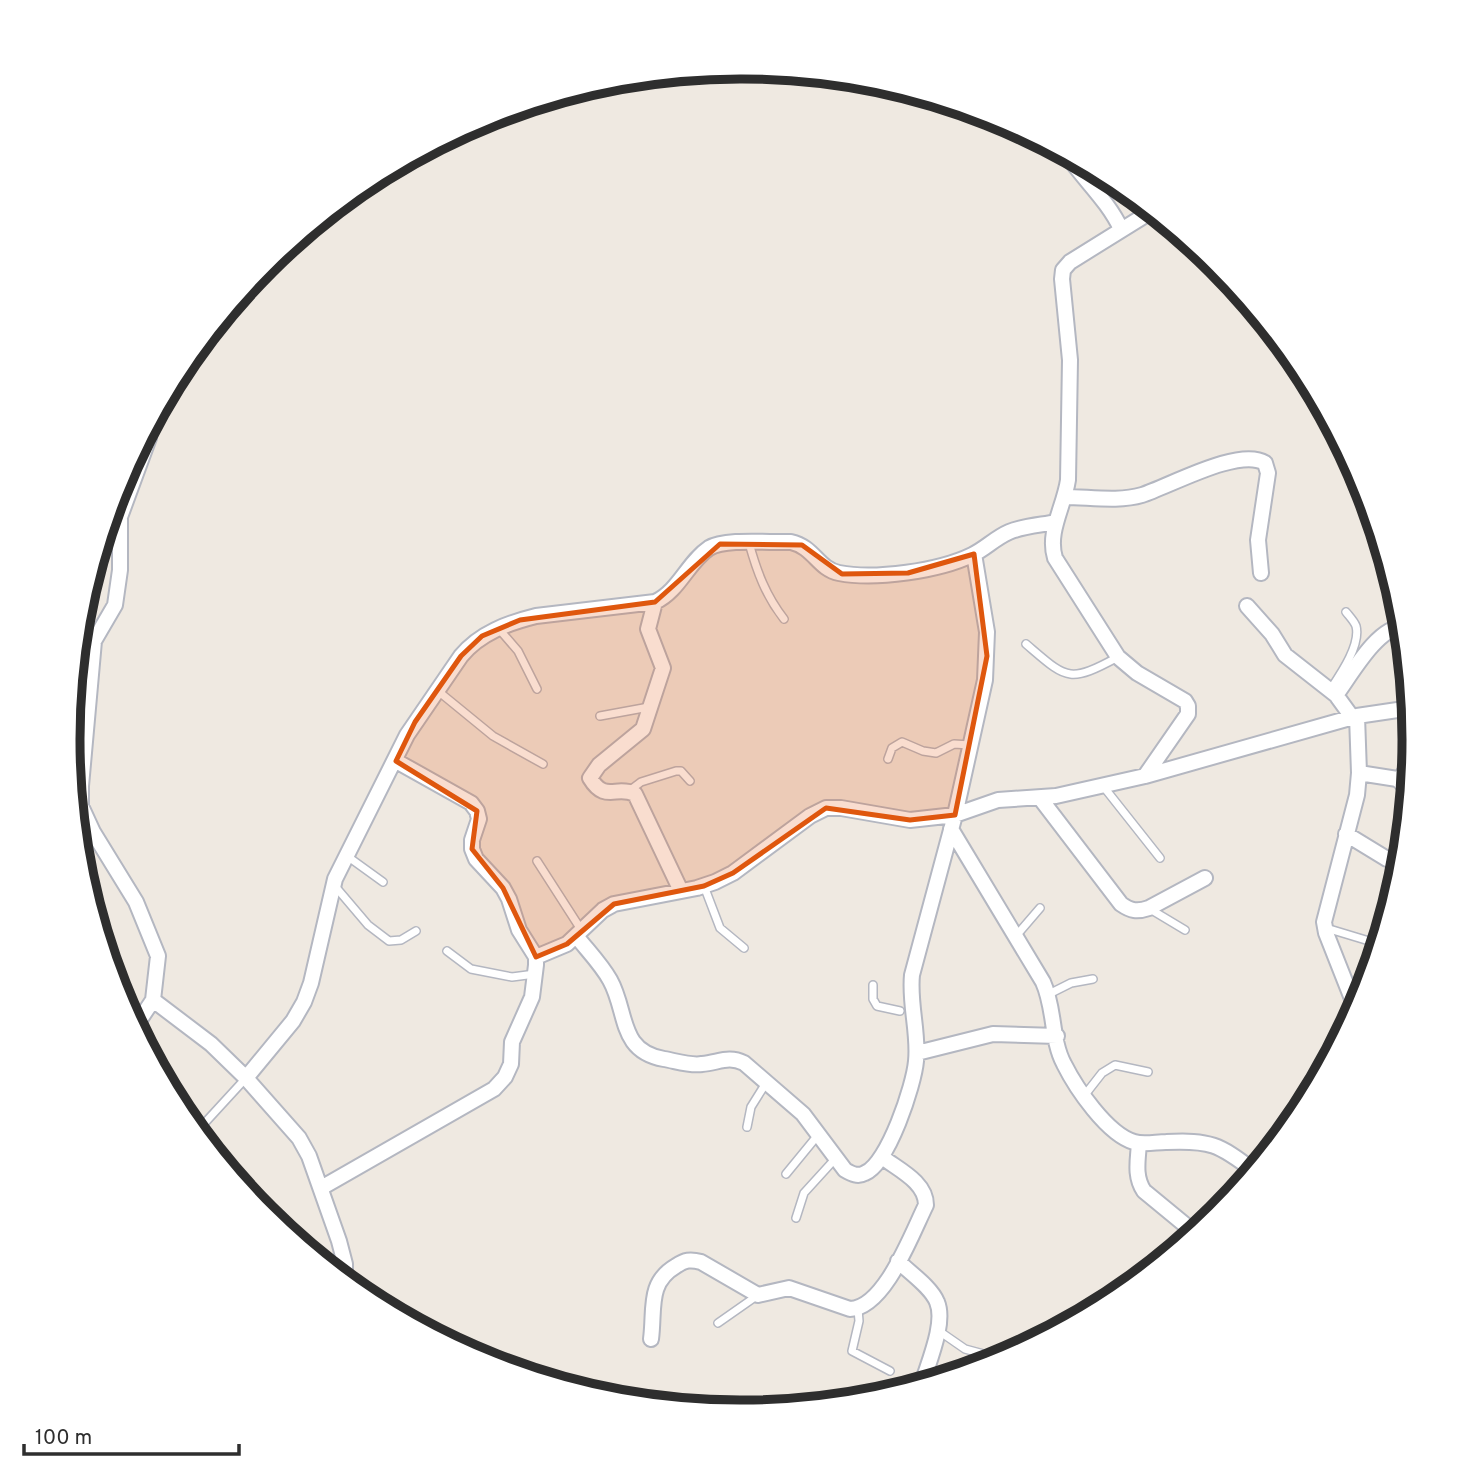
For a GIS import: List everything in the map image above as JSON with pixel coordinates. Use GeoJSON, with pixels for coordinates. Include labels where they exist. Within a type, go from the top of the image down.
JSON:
{"type":"FeatureCollection","features":[{"type":"Feature","properties":{"kind":"street"},"geometry":{"type":"LineString","coordinates":[[1080,173],[1115,215],[1121,229]]}},
{"type":"Feature","properties":{"kind":"street"},"geometry":{"type":"LineString","coordinates":[[1145,216],[1070,262],[1063,270],[1070,360],[1068,480],[1051,546],[1055,558],[1118,657],[1137,673],[1185,701],[1188,706],[1188,714],[1145,775]]}},
{"type":"Feature","properties":{"kind":"street"},"geometry":{"type":"LineString","coordinates":[[1065,497],[1121,498],[1141,495],[1190,475],[1241,459],[1257,458],[1265,463],[1268,474],[1258,540],[1261,573]]}},
{"type":"Feature","properties":{"kind":"street"},"geometry":{"type":"LineString","coordinates":[[82,785],[94,641],[115,605],[120,570],[120,517],[131,487]]}},
{"type":"Feature","properties":{"kind":"street"},"geometry":{"type":"LineString","coordinates":[[247,1078],[293,1021],[304,1002],[333,884],[411,729],[471,644],[482,635],[537,616],[655,602],[671,591],[709,548],[720,544],[791,542],[802,545],[824,566],[842,574],[908,573],[974,554],[1012,531],[1056,522]]}},
{"type":"Feature","properties":{"kind":"street"},"geometry":{"type":"LineString","coordinates":[[580,934],[612,983],[629,1037],[638,1049],[650,1057],[695,1064],[736,1059],[803,1114],[845,1170],[855,1175],[865,1174],[876,1166],[903,1108],[916,1065],[917,1054],[906,1011],[912,975],[953,822],[985,680],[987,632],[974,554]]}},
{"type":"Feature","properties":{"kind":"street"},"geometry":{"type":"LineString","coordinates":[[655,602],[648,629],[663,668],[643,729],[599,765],[590,778],[609,794],[629,791],[640,799],[681,891]]}},
{"type":"Feature","properties":{"kind":"street"},"geometry":{"type":"LineString","coordinates":[[1247,606],[1272,634],[1285,654],[1333,692],[1355,716],[1359,773],[1357,795],[1325,911],[1325,928],[1350,994]]}},
{"type":"Feature","properties":{"kind":"street"},"geometry":{"type":"LineString","coordinates":[[1333,692],[1381,635],[1392,628]]}},
{"type":"Feature","properties":{"kind":"street"},"geometry":{"type":"LineString","coordinates":[[536,957],[567,944],[603,910],[614,904],[704,886],[733,873],[810,816],[826,808],[841,808],[910,820],[953,822],[998,800],[1041,798],[1103,786],[1355,716],[1401,709]]}},
{"type":"Feature","properties":{"kind":"street"},"geometry":{"type":"LineString","coordinates":[[80,737],[85,733]]}},
{"type":"Feature","properties":{"kind":"street"},"geometry":{"type":"LineString","coordinates":[[321,1188],[494,1089],[505,1077],[511,1064],[512,1042],[532,997],[536,957],[519,930],[503,888],[476,859],[472,849],[479,819],[477,811],[471,803],[396,761]]}},
{"type":"Feature","properties":{"kind":"street"},"geometry":{"type":"LineString","coordinates":[[1359,773],[1399,779]]}},
{"type":"Feature","properties":{"kind":"street"},"geometry":{"type":"LineString","coordinates":[[1041,798],[1121,904],[1131,911],[1149,908],[1205,878]]}},
{"type":"Feature","properties":{"kind":"street"},"geometry":{"type":"LineString","coordinates":[[85,815],[136,902],[158,956],[153,1000],[142,1017]]}},
{"type":"Feature","properties":{"kind":"street"},"geometry":{"type":"LineString","coordinates":[[953,822],[1049,994],[1063,1063],[1097,1113],[1119,1134],[1139,1143],[1197,1140],[1230,1152],[1246,1165]]}},
{"type":"Feature","properties":{"kind":"street"},"geometry":{"type":"LineString","coordinates":[[1346,834],[1390,860]]}},
{"type":"Feature","properties":{"kind":"street"},"geometry":{"type":"LineString","coordinates":[[153,1000],[212,1044],[247,1078],[299,1138],[310,1156],[339,1241],[345,1268]]}},
{"type":"Feature","properties":{"kind":"street"},"geometry":{"type":"LineString","coordinates":[[917,1054],[993,1034],[1057,1037]]}},
{"type":"Feature","properties":{"kind":"street"},"geometry":{"type":"LineString","coordinates":[[1139,1143],[1139,1183],[1144,1191],[1187,1227]]}},
{"type":"Feature","properties":{"kind":"street"},"geometry":{"type":"LineString","coordinates":[[651,1339],[655,1288],[660,1278],[683,1261],[691,1259],[758,1295],[789,1288],[850,1309],[858,1309],[876,1295],[898,1261],[926,1205],[926,1197],[915,1182],[882,1157]]}},
{"type":"Feature","properties":{"kind":"street"},"geometry":{"type":"LineString","coordinates":[[898,1261],[934,1295],[938,1304],[938,1331],[925,1374]]}},
{"type":"Feature","properties":{"kind":"lane"},"geometry":{"type":"LineString","coordinates":[[749,543],[757,571],[770,600],[784,619]]}},
{"type":"Feature","properties":{"kind":"lane"},"geometry":{"type":"LineString","coordinates":[[1333,692],[1350,657],[1356,637],[1356,624],[1346,612]]}},
{"type":"Feature","properties":{"kind":"lane"},"geometry":{"type":"LineString","coordinates":[[498,629],[519,651],[537,688]]}},
{"type":"Feature","properties":{"kind":"lane"},"geometry":{"type":"LineString","coordinates":[[1026,643],[1068,676],[1090,673],[1118,657]]}},
{"type":"Feature","properties":{"kind":"lane"},"geometry":{"type":"LineString","coordinates":[[437,690],[493,736],[543,765]]}},
{"type":"Feature","properties":{"kind":"lane"},"geometry":{"type":"LineString","coordinates":[[600,716],[650,707]]}},
{"type":"Feature","properties":{"kind":"lane"},"geometry":{"type":"LineString","coordinates":[[888,759],[892,748],[902,742],[923,751],[936,752],[954,744],[971,745]]}},
{"type":"Feature","properties":{"kind":"lane"},"geometry":{"type":"LineString","coordinates":[[629,791],[641,782],[676,771],[683,773],[691,781]]}},
{"type":"Feature","properties":{"kind":"lane"},"geometry":{"type":"LineString","coordinates":[[1103,786],[1160,859]]}},
{"type":"Feature","properties":{"kind":"lane"},"geometry":{"type":"LineString","coordinates":[[347,856],[383,882]]}},
{"type":"Feature","properties":{"kind":"lane"},"geometry":{"type":"LineString","coordinates":[[537,862],[580,934]]}},
{"type":"Feature","properties":{"kind":"lane"},"geometry":{"type":"LineString","coordinates":[[333,884],[368,925],[389,941],[401,940],[416,932]]}},
{"type":"Feature","properties":{"kind":"lane"},"geometry":{"type":"LineString","coordinates":[[704,886],[720,928],[744,948]]}},
{"type":"Feature","properties":{"kind":"lane"},"geometry":{"type":"LineString","coordinates":[[1016,936],[1040,908]]}},
{"type":"Feature","properties":{"kind":"lane"},"geometry":{"type":"LineString","coordinates":[[1149,908],[1185,930]]}},
{"type":"Feature","properties":{"kind":"lane"},"geometry":{"type":"LineString","coordinates":[[1325,928],[1370,941]]}},
{"type":"Feature","properties":{"kind":"lane"},"geometry":{"type":"LineString","coordinates":[[447,951],[471,969],[512,977],[535,974]]}},
{"type":"Feature","properties":{"kind":"lane"},"geometry":{"type":"LineString","coordinates":[[1049,994],[1071,983],[1093,979]]}},
{"type":"Feature","properties":{"kind":"lane"},"geometry":{"type":"LineString","coordinates":[[873,985],[873,999],[877,1006],[906,1011]]}},
{"type":"Feature","properties":{"kind":"lane"},"geometry":{"type":"LineString","coordinates":[[1084,1096],[1102,1073],[1115,1065],[1148,1072]]}},
{"type":"Feature","properties":{"kind":"lane"},"geometry":{"type":"LineString","coordinates":[[204,1124],[247,1078]]}},
{"type":"Feature","properties":{"kind":"lane"},"geometry":{"type":"LineString","coordinates":[[747,1128],[751,1107],[766,1083]]}},
{"type":"Feature","properties":{"kind":"lane"},"geometry":{"type":"LineString","coordinates":[[786,1174],[818,1135]]}},
{"type":"Feature","properties":{"kind":"lane"},"geometry":{"type":"LineString","coordinates":[[796,1218],[804,1193],[835,1159]]}},
{"type":"Feature","properties":{"kind":"lane"},"geometry":{"type":"LineString","coordinates":[[718,1323],[758,1295]]}},
{"type":"Feature","properties":{"kind":"lane"},"geometry":{"type":"LineString","coordinates":[[858,1309],[859,1321],[852,1351],[890,1371]]}},
{"type":"Feature","properties":{"kind":"lane"},"geometry":{"type":"LineString","coordinates":[[938,1331],[965,1349],[983,1354]]}},
{"type":"Feature","properties":{"kind":"highlighted area"},"geometry":{"type":"Polygon","coordinates":[[[720,544],[802,545],[842,574],[908,573],[974,554],[987,656],[955,815],[910,820],[826,808],[733,873],[704,886],[614,904],[567,944],[536,957],[503,888],[472,849],[477,811],[396,761],[415,722],[461,656],[482,636],[520,620],[655,602],[720,544]]]}}]}
